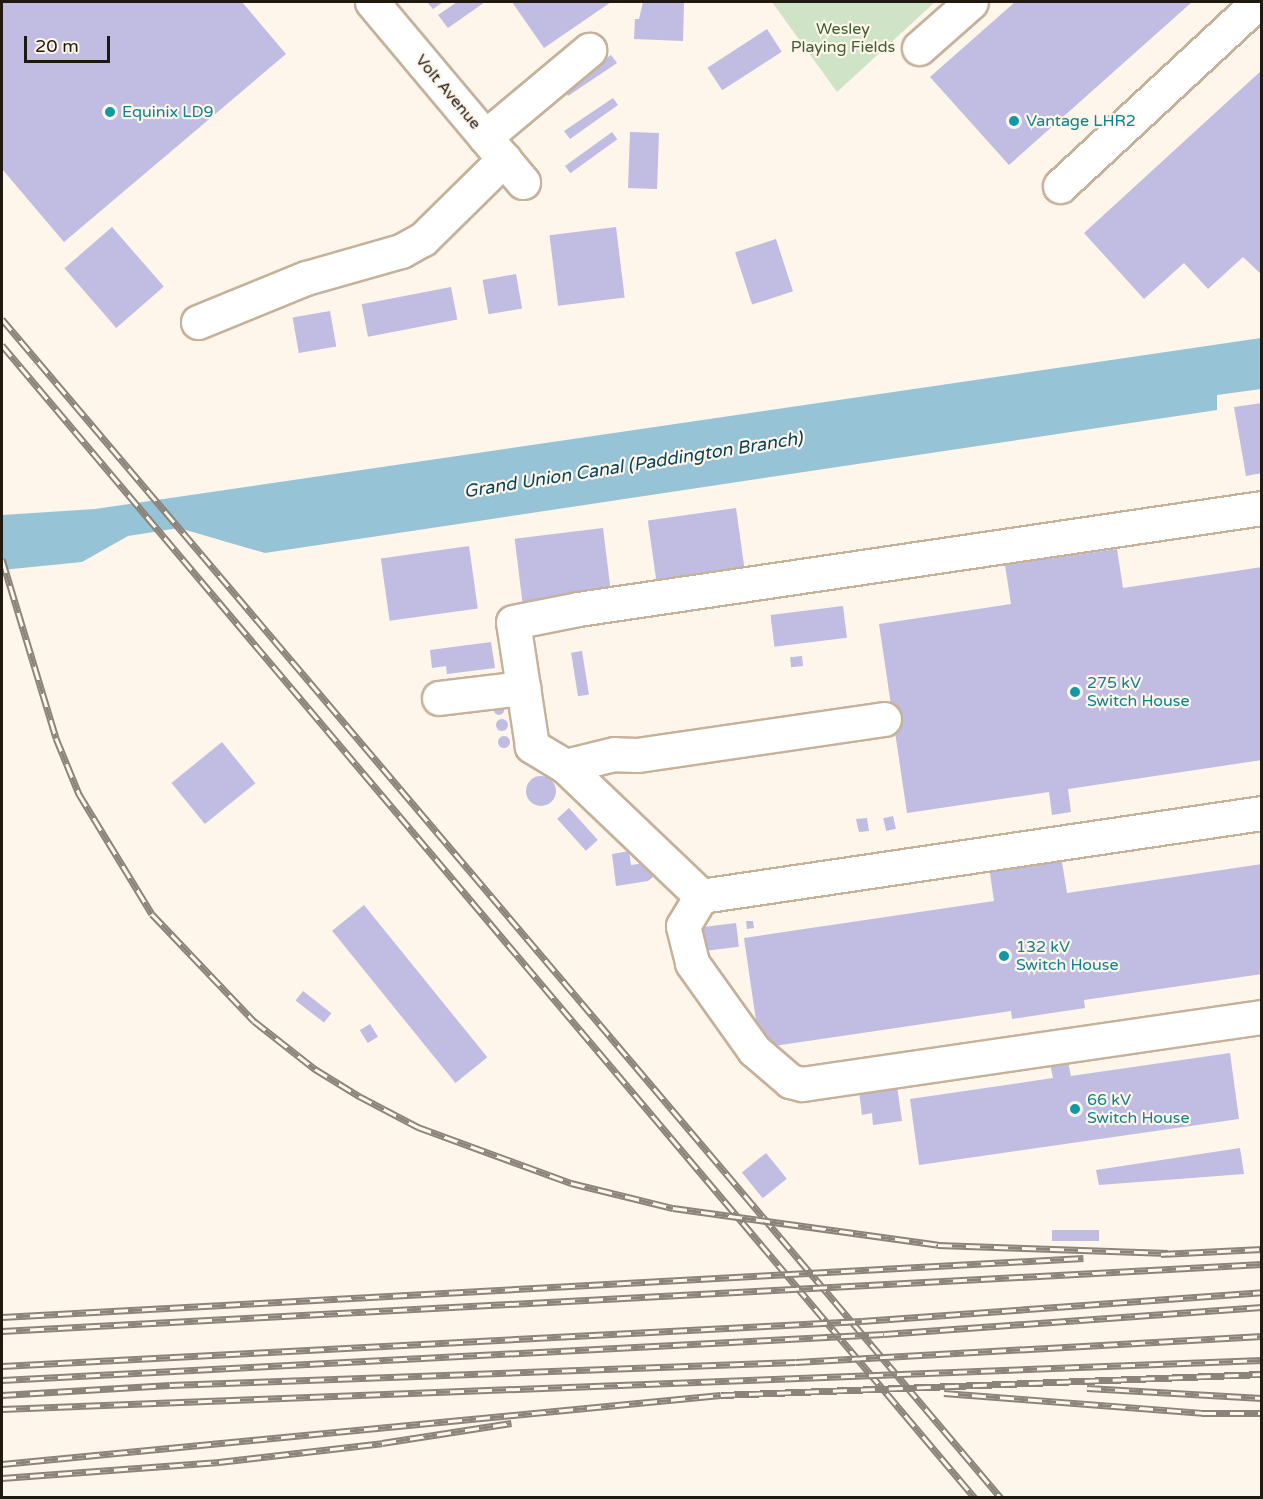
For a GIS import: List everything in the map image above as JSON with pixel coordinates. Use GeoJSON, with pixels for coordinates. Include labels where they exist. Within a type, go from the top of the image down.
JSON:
{"type":"FeatureCollection","features":[{"type":"Feature","properties":{"kind":"street","name":"Volt Avenue"},"geometry":{"type":"LineString","coordinates":[[372,2],[504,160]]}},
{"type":"Feature","properties":{"kind":"street"},"geometry":{"type":"LineString","coordinates":[[919,48],[971,2]]}},
{"type":"Feature","properties":{"kind":"street"},"geometry":{"type":"LineString","coordinates":[[1060,186],[1258,2]]}},
{"type":"Feature","properties":{"kind":"street"},"geometry":{"type":"LineString","coordinates":[[198,322],[306,278],[402,251],[423,238],[504,160],[589,50]]}},
{"type":"Feature","properties":{"kind":"street"},"geometry":{"type":"LineString","coordinates":[[701,896],[564,766],[532,746],[513,622],[578,609],[1262,508]]}},
{"type":"Feature","properties":{"kind":"street"},"geometry":{"type":"LineString","coordinates":[[439,698],[523,688]]}},
{"type":"Feature","properties":{"kind":"street"},"geometry":{"type":"LineString","coordinates":[[564,766],[614,754],[638,755],[884,718]]}},
{"type":"Feature","properties":{"kind":"street"},"geometry":{"type":"LineString","coordinates":[[701,896],[1262,813]]}},
{"type":"Feature","properties":{"kind":"street"},"geometry":{"type":"LineString","coordinates":[[701,896],[683,926],[692,963],[754,1050],[790,1081],[802,1084],[1262,1017]]}},
{"type":"Feature","properties":{"kind":"green space","name":"Wesley Playing Fields"},"geometry":{"type":"Polygon","coordinates":[[[772,2],[935,2],[837,92],[772,2]]]}},
{"type":"Feature","properties":{"kind":"water","name":"Grand Union Canal (Paddington Branch)"},"geometry":{"type":"Polygon","coordinates":[[[1261,338],[1261,389],[1217,395],[1217,410],[265,553],[179,528],[128,536],[82,562],[2,570],[2,515],[95,509],[1261,338]]]}},
{"type":"Feature","properties":{"kind":"building","name":"Equinix LD9"},"geometry":{"type":"Polygon","coordinates":[[[2,2],[242,2],[286,54],[64,242],[2,169],[2,2]]]}},
{"type":"Feature","properties":{"kind":"building"},"geometry":{"type":"Polygon","coordinates":[[[427,2],[443,2],[433,9],[427,2]]]}},
{"type":"Feature","properties":{"kind":"building"},"geometry":{"type":"Polygon","coordinates":[[[457,2],[485,2],[448,28],[438,15],[457,2]]]}},
{"type":"Feature","properties":{"kind":"building"},"geometry":{"type":"Polygon","coordinates":[[[512,2],[611,2],[544,48],[512,2]]]}},
{"type":"Feature","properties":{"kind":"building"},"geometry":{"type":"Polygon","coordinates":[[[643,2],[684,2],[683,41],[634,39],[635,19],[639,19],[643,2]]]}},
{"type":"Feature","properties":{"kind":"building","name":"Vantage LHR2"},"geometry":{"type":"Polygon","coordinates":[[[1015,2],[1192,2],[1009,165],[930,77],[1015,2]]]}},
{"type":"Feature","properties":{"kind":"building"},"geometry":{"type":"Polygon","coordinates":[[[767,29],[782,52],[722,90],[707,68],[767,29]]]}},
{"type":"Feature","properties":{"kind":"building"},"geometry":{"type":"Polygon","coordinates":[[[611,55],[617,63],[568,96],[563,89],[611,55]]]}},
{"type":"Feature","properties":{"kind":"building"},"geometry":{"type":"Polygon","coordinates":[[[1262,70],[1262,275],[1243,257],[1208,289],[1184,263],[1144,299],[1084,233],[1262,70]]]}},
{"type":"Feature","properties":{"kind":"building"},"geometry":{"type":"Polygon","coordinates":[[[613,98],[618,105],[570,139],[564,131],[613,98]]]}},
{"type":"Feature","properties":{"kind":"building"},"geometry":{"type":"Polygon","coordinates":[[[612,132],[617,139],[570,173],[565,166],[612,132]]]}},
{"type":"Feature","properties":{"kind":"building"},"geometry":{"type":"Polygon","coordinates":[[[630,132],[659,133],[657,189],[628,188],[630,132]]]}},
{"type":"Feature","properties":{"kind":"building"},"geometry":{"type":"Polygon","coordinates":[[[112,227],[164,287],[116,328],[64,268],[112,227]]]}},
{"type":"Feature","properties":{"kind":"building"},"geometry":{"type":"Polygon","coordinates":[[[616,227],[625,297],[558,306],[549,235],[616,227]]]}},
{"type":"Feature","properties":{"kind":"building"},"geometry":{"type":"Polygon","coordinates":[[[776,239],[793,291],[752,305],[735,252],[776,239]]]}},
{"type":"Feature","properties":{"kind":"building"},"geometry":{"type":"Polygon","coordinates":[[[516,274],[522,308],[489,314],[483,280],[516,274]]]}},
{"type":"Feature","properties":{"kind":"building"},"geometry":{"type":"Polygon","coordinates":[[[451,287],[457,319],[368,337],[362,304],[451,287]]]}},
{"type":"Feature","properties":{"kind":"building"},"geometry":{"type":"Polygon","coordinates":[[[330,311],[336,346],[299,353],[293,318],[330,311]]]}},
{"type":"Feature","properties":{"kind":"building"},"geometry":{"type":"Polygon","coordinates":[[[1262,403],[1262,473],[1246,476],[1234,407],[1262,403]]]}},
{"type":"Feature","properties":{"kind":"building"},"geometry":{"type":"Polygon","coordinates":[[[736,508],[745,569],[656,582],[648,520],[736,508]]]}},
{"type":"Feature","properties":{"kind":"building"},"geometry":{"type":"Polygon","coordinates":[[[603,528],[611,591],[522,601],[515,539],[603,528]]]}},
{"type":"Feature","properties":{"kind":"building"},"geometry":{"type":"Polygon","coordinates":[[[469,546],[478,608],[390,621],[381,558],[469,546]]]}},
{"type":"Feature","properties":{"kind":"building","name":"275 kV Switch House"},"geometry":{"type":"Polygon","coordinates":[[[1117,549],[1123,588],[1262,567],[1262,760],[1068,789],[1071,812],[1052,815],[1049,792],[907,813],[879,624],[1011,604],[1005,565],[1117,549]]]}},
{"type":"Feature","properties":{"kind":"building"},"geometry":{"type":"Polygon","coordinates":[[[843,606],[847,638],[774,647],[771,615],[843,606]]]}},
{"type":"Feature","properties":{"kind":"building"},"geometry":{"type":"Polygon","coordinates":[[[491,642],[495,668],[447,674],[446,666],[432,668],[430,650],[491,642]]]}},
{"type":"Feature","properties":{"kind":"building"},"geometry":{"type":"Polygon","coordinates":[[[582,651],[589,694],[578,696],[571,653],[582,651]]]}},
{"type":"Feature","properties":{"kind":"building"},"geometry":{"type":"Polygon","coordinates":[[[802,656],[803,666],[791,667],[790,657],[802,656]]]}},
{"type":"Feature","properties":{"kind":"building"},"geometry":{"type":"Polygon","coordinates":[[[499,705],[503,706],[503,714],[499,715],[495,714],[494,710],[495,706],[499,705]]]}},
{"type":"Feature","properties":{"kind":"building"},"geometry":{"type":"Polygon","coordinates":[[[504,719],[508,725],[504,731],[500,731],[496,723],[504,719]]]}},
{"type":"Feature","properties":{"kind":"building"},"geometry":{"type":"Polygon","coordinates":[[[506,736],[510,742],[506,748],[502,748],[498,740],[506,736]]]}},
{"type":"Feature","properties":{"kind":"building"},"geometry":{"type":"Polygon","coordinates":[[[222,742],[255,783],[205,824],[171,783],[222,742]]]}},
{"type":"Feature","properties":{"kind":"building"},"geometry":{"type":"Polygon","coordinates":[[[541,776],[552,780],[556,791],[552,802],[541,806],[530,802],[526,791],[530,780],[541,776]]]}},
{"type":"Feature","properties":{"kind":"building"},"geometry":{"type":"Polygon","coordinates":[[[569,808],[598,840],[586,851],[557,819],[569,808]]]}},
{"type":"Feature","properties":{"kind":"building"},"geometry":{"type":"Polygon","coordinates":[[[893,816],[896,829],[886,831],[883,818],[893,816]]]}},
{"type":"Feature","properties":{"kind":"building"},"geometry":{"type":"Polygon","coordinates":[[[867,818],[869,831],[859,832],[856,819],[867,818]]]}},
{"type":"Feature","properties":{"kind":"building"},"geometry":{"type":"Polygon","coordinates":[[[629,851],[631,865],[651,862],[653,877],[648,881],[616,886],[612,854],[629,851]]]}},
{"type":"Feature","properties":{"kind":"building","name":"132 kV Switch House"},"geometry":{"type":"Polygon","coordinates":[[[1061,856],[1067,893],[1262,864],[1262,974],[1084,1000],[1085,1008],[1012,1019],[1011,1011],[760,1048],[744,938],[994,901],[989,866],[1061,856]]]}},
{"type":"Feature","properties":{"kind":"building"},"geometry":{"type":"Polygon","coordinates":[[[364,905],[487,1057],[455,1083],[332,931],[364,905]]]}},
{"type":"Feature","properties":{"kind":"building"},"geometry":{"type":"Polygon","coordinates":[[[746,921],[753,921],[754,928],[747,929],[746,921]]]}},
{"type":"Feature","properties":{"kind":"building"},"geometry":{"type":"Polygon","coordinates":[[[736,923],[739,947],[706,951],[703,927],[736,923]]]}},
{"type":"Feature","properties":{"kind":"building"},"geometry":{"type":"Polygon","coordinates":[[[303,991],[331,1013],[324,1023],[296,1000],[303,991]]]}},
{"type":"Feature","properties":{"kind":"building"},"geometry":{"type":"Polygon","coordinates":[[[370,1024],[378,1037],[368,1043],[360,1030],[370,1024]]]}},
{"type":"Feature","properties":{"kind":"building","name":"66 kV Switch House"},"geometry":{"type":"Polygon","coordinates":[[[1230,1053],[1239,1119],[919,1165],[910,1099],[1053,1078],[1050,1064],[1068,1062],[1071,1076],[1230,1053]]]}},
{"type":"Feature","properties":{"kind":"building"},"geometry":{"type":"Polygon","coordinates":[[[897,1086],[902,1121],[873,1125],[872,1113],[862,1115],[859,1092],[897,1086]]]}},
{"type":"Feature","properties":{"kind":"building"},"geometry":{"type":"Polygon","coordinates":[[[1240,1148],[1244,1174],[1099,1185],[1096,1170],[1240,1148]]]}},
{"type":"Feature","properties":{"kind":"building"},"geometry":{"type":"Polygon","coordinates":[[[766,1153],[787,1179],[763,1198],[742,1173],[766,1153]]]}},
{"type":"Feature","properties":{"kind":"building"},"geometry":{"type":"Polygon","coordinates":[[[1052,1230],[1099,1230],[1099,1241],[1052,1241],[1052,1230]]]}},
{"type":"Feature","properties":{"kind":"railway"},"geometry":{"type":"LineString","coordinates":[[2,319],[1001,1498]]}},
{"type":"Feature","properties":{"kind":"railway"},"geometry":{"type":"LineString","coordinates":[[2,345],[975,1498]]}},
{"type":"Feature","properties":{"kind":"railway"},"geometry":{"type":"LineString","coordinates":[[2,559],[56,738],[79,794],[152,914],[254,1021],[315,1069],[359,1096],[418,1127],[571,1183],[673,1208],[938,1245],[1168,1253]]}},
{"type":"Feature","properties":{"kind":"railway"},"geometry":{"type":"LineString","coordinates":[[1161,1254],[1262,1249]]}},
{"type":"Feature","properties":{"kind":"railway"},"geometry":{"type":"LineString","coordinates":[[2,1317],[1083,1258]]}},
{"type":"Feature","properties":{"kind":"railway"},"geometry":{"type":"LineString","coordinates":[[2,1331],[1262,1264]]}},
{"type":"Feature","properties":{"kind":"railway"},"geometry":{"type":"LineString","coordinates":[[2,1366],[862,1321],[1262,1292]]}},
{"type":"Feature","properties":{"kind":"railway"},"geometry":{"type":"LineString","coordinates":[[2,1380],[884,1334],[1262,1307]]}},
{"type":"Feature","properties":{"kind":"railway"},"geometry":{"type":"LineString","coordinates":[[2,1395],[170,1385],[796,1362],[1262,1336]]}},
{"type":"Feature","properties":{"kind":"railway"},"geometry":{"type":"LineString","coordinates":[[2,1409],[1262,1360]]}},
{"type":"Feature","properties":{"kind":"railway"},"geometry":{"type":"LineString","coordinates":[[2,1464],[721,1395],[1262,1374]]}},
{"type":"Feature","properties":{"kind":"railway"},"geometry":{"type":"LineString","coordinates":[[1087,1388],[1262,1398]]}},
{"type":"Feature","properties":{"kind":"railway"},"geometry":{"type":"LineString","coordinates":[[944,1393],[1202,1413],[1262,1413]]}},
{"type":"Feature","properties":{"kind":"railway"},"geometry":{"type":"LineString","coordinates":[[2,1478],[219,1462],[382,1443],[511,1423]]}},
{"type":"Feature","properties":{"kind":"place","name":"Equinix LD9"},"geometry":{"type":"Point","coordinates":[110,112]}},
{"type":"Feature","properties":{"kind":"place","name":"Vantage LHR2"},"geometry":{"type":"Point","coordinates":[1014,121]}},
{"type":"Feature","properties":{"kind":"place","name":"275 kV Switch House"},"geometry":{"type":"Point","coordinates":[1075,692]}},
{"type":"Feature","properties":{"kind":"place","name":"132 kV Switch House"},"geometry":{"type":"Point","coordinates":[1004,956]}},
{"type":"Feature","properties":{"kind":"place","name":"66 kV Switch House"},"geometry":{"type":"Point","coordinates":[1075,1109]}}]}
